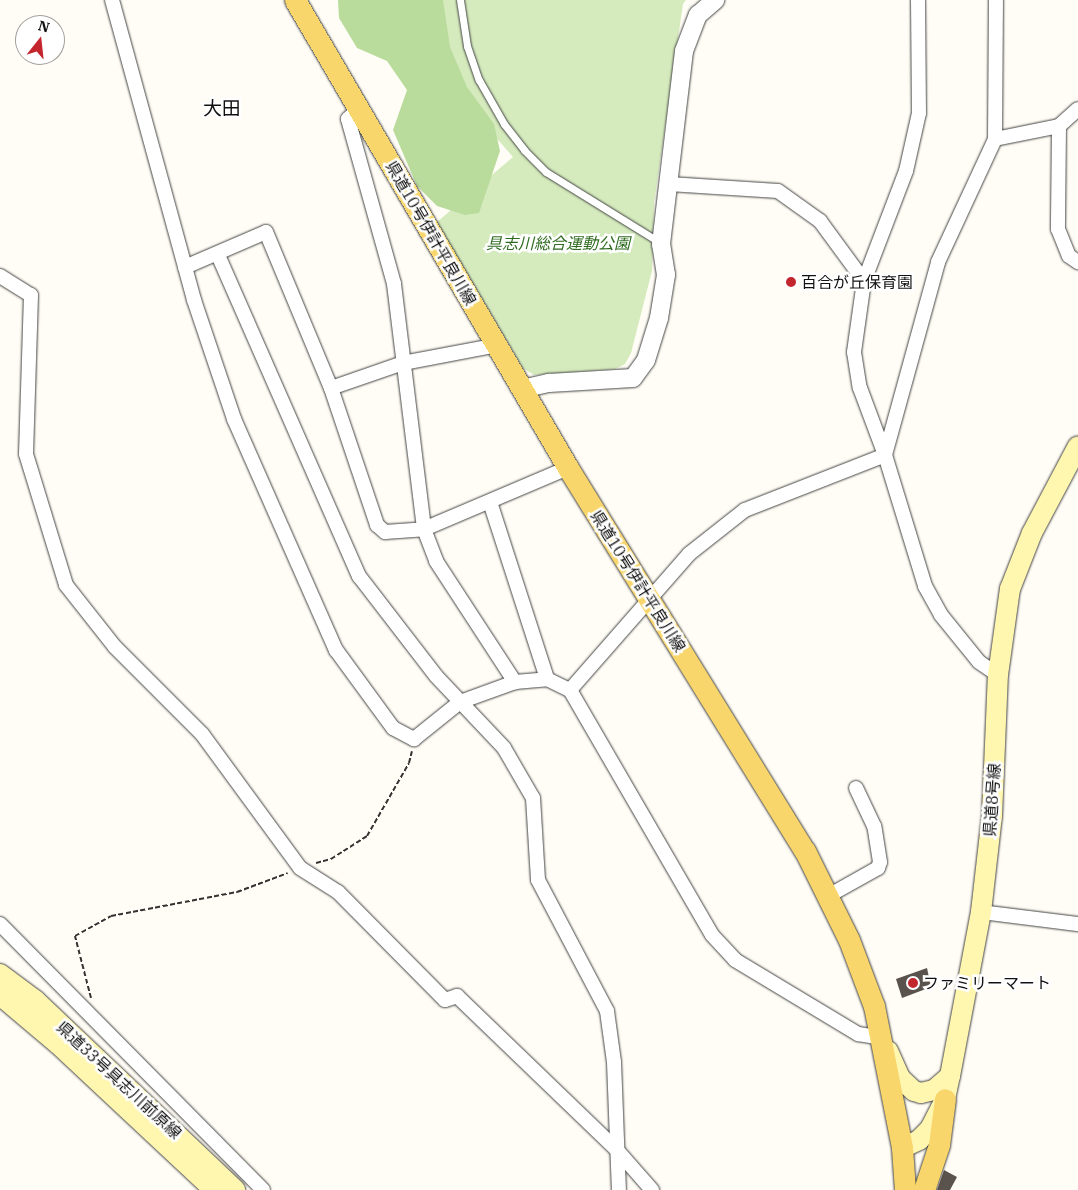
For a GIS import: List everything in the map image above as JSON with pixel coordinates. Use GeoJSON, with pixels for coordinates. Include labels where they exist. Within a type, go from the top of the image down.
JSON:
{"type":"FeatureCollection","features":[{"type":"Feature","properties":{"kind":"main road","name":"県道10号伊計平良川線"},"geometry":{"type":"LineString","coordinates":[[295,0],[568,468],[805,850],[862,972],[882,1038],[902,1148],[905,1190]]}},
{"type":"Feature","properties":{"kind":"main road","name":"県道8号線"},"geometry":{"type":"LineString","coordinates":[[902,1148],[920,1140],[930,1129],[945,1099],[950,1076],[981,912],[992,816],[998,675],[1010,589],[1032,533],[1078,446]]}},
{"type":"Feature","properties":{"kind":"main road","name":"県道33号具志川前原線"},"geometry":{"type":"LineString","coordinates":[[0,974],[35,1000],[235,1190]]}},
{"type":"Feature","properties":{"kind":"main road","name":"県道33号具志川前原線"},"geometry":{"type":"LineString","coordinates":[[0,995],[58,1044],[214,1190]]}},
{"type":"Feature","properties":{"kind":"main road"},"geometry":{"type":"LineString","coordinates":[[882,1038],[900,1078],[914,1091],[921,1093],[934,1090],[950,1076]]}},
{"type":"Feature","properties":{"kind":"main road"},"geometry":{"type":"LineString","coordinates":[[924,1190],[938,1145],[945,1099]]}},
{"type":"Feature","properties":{"kind":"street"},"geometry":{"type":"LineString","coordinates":[[112,0],[185,267],[234,419],[336,650],[393,728],[414,739],[460,702],[515,682],[547,679],[570,690],[712,935],[743,965],[858,1034],[882,1038]]}},
{"type":"Feature","properties":{"kind":"street"},"geometry":{"type":"LineString","coordinates":[[522,389],[550,383],[633,378],[640,373],[659,318],[666,275],[661,244],[686,42],[698,15],[715,0]]}},
{"type":"Feature","properties":{"kind":"street"},"geometry":{"type":"LineString","coordinates":[[918,0],[919,113],[906,171],[864,281],[854,352],[860,388],[885,456],[925,586],[941,615],[979,662],[998,675]]}},
{"type":"Feature","properties":{"kind":"street"},"geometry":{"type":"LineString","coordinates":[[885,456],[938,262],[995,139],[996,0]]}},
{"type":"Feature","properties":{"kind":"street"},"geometry":{"type":"LineString","coordinates":[[359,109],[348,119],[394,284],[424,529],[436,561],[515,682]]}},
{"type":"Feature","properties":{"kind":"street"},"geometry":{"type":"LineString","coordinates":[[995,139],[1059,126],[1078,109]]}},
{"type":"Feature","properties":{"kind":"street"},"geometry":{"type":"LineString","coordinates":[[1059,126],[1058,229],[1069,256],[1078,262]]}},
{"type":"Feature","properties":{"kind":"street"},"geometry":{"type":"LineString","coordinates":[[669,184],[778,191],[820,221],[864,281]]}},
{"type":"Feature","properties":{"kind":"street"},"geometry":{"type":"LineString","coordinates":[[185,267],[218,255],[266,232],[331,388],[376,526],[386,532],[424,529],[568,468]]}},
{"type":"Feature","properties":{"kind":"street"},"geometry":{"type":"LineString","coordinates":[[218,255],[359,576],[436,676],[504,748],[532,798],[538,880],[607,1011],[614,1062],[619,1190]]}},
{"type":"Feature","properties":{"kind":"street"},"geometry":{"type":"LineString","coordinates":[[0,276],[31,295],[26,454],[66,585],[115,647],[202,734],[300,868],[338,892],[446,1000],[456,996],[616,1149],[652,1190]]}},
{"type":"Feature","properties":{"kind":"street"},"geometry":{"type":"LineString","coordinates":[[331,388],[403,363],[496,345]]}},
{"type":"Feature","properties":{"kind":"street"},"geometry":{"type":"LineString","coordinates":[[570,690],[689,554],[745,510],[885,456]]}},
{"type":"Feature","properties":{"kind":"street"},"geometry":{"type":"LineString","coordinates":[[490,502],[547,679]]}},
{"type":"Feature","properties":{"kind":"street"},"geometry":{"type":"LineString","coordinates":[[828,896],[878,868],[880,862],[874,826],[856,788]]}},
{"type":"Feature","properties":{"kind":"street"},"geometry":{"type":"LineString","coordinates":[[981,912],[1078,924]]}},
{"type":"Feature","properties":{"kind":"street"},"geometry":{"type":"LineString","coordinates":[[0,924],[263,1190]]}},
{"type":"Feature","properties":{"kind":"lane"},"geometry":{"type":"LineString","coordinates":[[460,0],[467,46],[479,80],[504,124],[524,150],[546,172],[661,244]]}},
{"type":"Feature","properties":{"kind":"path"},"geometry":{"type":"LineString","coordinates":[[92,999],[75,936],[111,916],[237,892],[300,868],[332,859],[367,836],[409,763],[414,739]]}},
{"type":"Feature","properties":{"kind":"green space"},"geometry":{"type":"Polygon","coordinates":[[[338,0],[443,0],[450,47],[467,87],[494,124],[500,151],[479,213],[465,215],[437,206],[417,186],[393,130],[407,90],[387,61],[357,48],[339,18],[338,0]]]}},
{"type":"Feature","properties":{"kind":"green space","name":"具志川総合運動公園"},"geometry":{"type":"Polygon","coordinates":[[[436,0],[686,0],[683,4],[654,203],[652,271],[631,353],[625,364],[615,369],[534,375],[523,368],[437,222],[513,157],[469,107],[442,48],[436,0]]]}},
{"type":"Feature","properties":{"kind":"building","name":"ファミリーマート"},"geometry":{"type":"Polygon","coordinates":[[[927,968],[931,987],[902,998],[896,979],[927,968]]]}},
{"type":"Feature","properties":{"kind":"building"},"geometry":{"type":"Polygon","coordinates":[[[944,1170],[957,1177],[950,1190],[937,1190],[944,1170]]]}},
{"type":"Feature","properties":{"kind":"place","name":"百合が丘保育園"},"geometry":{"type":"Point","coordinates":[791,282]}},
{"type":"Feature","properties":{"kind":"place","name":"ファミリーマート"},"geometry":{"type":"Point","coordinates":[913,983]}},
{"type":"Feature","properties":{"kind":"district","name":"大田"},"geometry":{"type":"Point","coordinates":[222,109]}}]}
